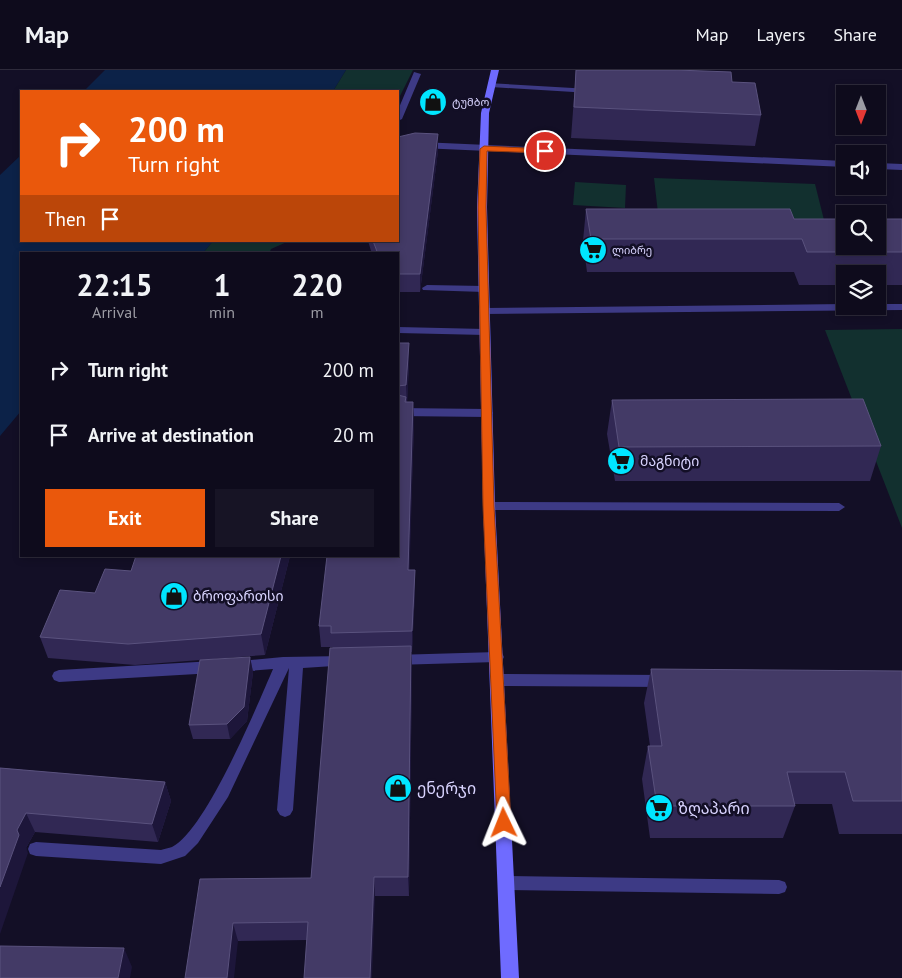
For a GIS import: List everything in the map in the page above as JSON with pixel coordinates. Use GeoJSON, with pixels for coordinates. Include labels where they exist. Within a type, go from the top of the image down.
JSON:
{"type":"FeatureCollection","features":[{"type":"Feature","properties":{"kind":"main road"},"geometry":{"type":"LineString","coordinates":[[495,70],[485,113],[484,311],[489,506],[510,978]]}},
{"type":"Feature","properties":{"kind":"lane"},"geometry":{"type":"LineString","coordinates":[[399,117],[417,74]]}},
{"type":"Feature","properties":{"kind":"lane"},"geometry":{"type":"LineString","coordinates":[[491,85],[601,92]]}},
{"type":"Feature","properties":{"kind":"lane"},"geometry":{"type":"LineString","coordinates":[[399,144],[836,164]]}},
{"type":"Feature","properties":{"kind":"lane"},"geometry":{"type":"LineString","coordinates":[[886,166],[902,167]]}},
{"type":"Feature","properties":{"kind":"lane"},"geometry":{"type":"LineString","coordinates":[[427,288],[484,289]]}},
{"type":"Feature","properties":{"kind":"lane"},"geometry":{"type":"LineString","coordinates":[[484,311],[902,307]]}},
{"type":"Feature","properties":{"kind":"lane"},"geometry":{"type":"LineString","coordinates":[[399,330],[485,332]]}},
{"type":"Feature","properties":{"kind":"lane"},"geometry":{"type":"LineString","coordinates":[[399,412],[487,413]]}},
{"type":"Feature","properties":{"kind":"lane"},"geometry":{"type":"LineString","coordinates":[[489,506],[839,507]]}},
{"type":"Feature","properties":{"kind":"lane"},"geometry":{"type":"LineString","coordinates":[[382,660],[497,657]]}},
{"type":"Feature","properties":{"kind":"lane"},"geometry":{"type":"LineString","coordinates":[[58,676],[290,663],[363,661]]}},
{"type":"Feature","properties":{"kind":"lane"},"geometry":{"type":"LineString","coordinates":[[285,810],[290,663]]}},
{"type":"Feature","properties":{"kind":"lane"},"geometry":{"type":"LineString","coordinates":[[36,849],[161,858],[179,850],[195,835],[217,801],[290,663]]}},
{"type":"Feature","properties":{"kind":"lane"},"geometry":{"type":"LineString","coordinates":[[498,680],[676,680]]}},
{"type":"Feature","properties":{"kind":"lane"},"geometry":{"type":"LineString","coordinates":[[506,883],[779,886]]}},
{"type":"Feature","properties":{"kind":"green space"},"geometry":{"type":"Polygon","coordinates":[[[346,70],[413,70],[399,98],[399,90],[334,90],[346,70]]]}},
{"type":"Feature","properties":{"kind":"green space"},"geometry":{"type":"Polygon","coordinates":[[[654,178],[815,184],[824,220],[658,213],[654,178]]]}},
{"type":"Feature","properties":{"kind":"green space"},"geometry":{"type":"Polygon","coordinates":[[[575,182],[626,185],[625,208],[573,205],[575,182]]]}},
{"type":"Feature","properties":{"kind":"green space"},"geometry":{"type":"Polygon","coordinates":[[[212,242],[287,242],[271,249],[270,252],[204,252],[212,242]]]}},
{"type":"Feature","properties":{"kind":"green space"},"geometry":{"type":"Polygon","coordinates":[[[902,329],[902,528],[825,330],[902,329]]]}},
{"type":"Feature","properties":{"kind":"water"},"geometry":{"type":"Polygon","coordinates":[[[105,70],[346,70],[334,90],[85,90],[105,70]]]}},
{"type":"Feature","properties":{"kind":"water"},"geometry":{"type":"Polygon","coordinates":[[[20,156],[20,242],[212,242],[204,252],[20,252],[20,412],[0,436],[0,175],[20,156]]]}},
{"type":"Feature","properties":{"kind":"building"},"geometry":{"type":"Polygon","coordinates":[[[576,70],[731,72],[732,82],[755,83],[761,115],[574,107],[576,70]]]}},
{"type":"Feature","properties":{"kind":"building"},"geometry":{"type":"Polygon","coordinates":[[[415,133],[438,134],[420,274],[399,274],[399,252],[377,252],[373,242],[399,242],[399,137],[415,133]]]}},
{"type":"Feature","properties":{"kind":"building"},"geometry":{"type":"Polygon","coordinates":[[[586,209],[790,209],[794,219],[836,219],[836,252],[807,252],[802,239],[591,239],[586,209]]]}},
{"type":"Feature","properties":{"kind":"building"},"geometry":{"type":"Polygon","coordinates":[[[886,219],[902,219],[902,252],[886,252],[886,219]]]}},
{"type":"Feature","properties":{"kind":"building"},"geometry":{"type":"Polygon","coordinates":[[[399,343],[409,343],[406,385],[399,386],[399,343]]]}},
{"type":"Feature","properties":{"kind":"building"},"geometry":{"type":"Polygon","coordinates":[[[399,395],[406,397],[405,402],[413,402],[408,570],[415,570],[412,631],[331,633],[331,626],[319,626],[327,557],[399,557],[399,395]]]}},
{"type":"Feature","properties":{"kind":"building"},"geometry":{"type":"Polygon","coordinates":[[[863,399],[881,446],[619,447],[612,400],[863,399]]]}},
{"type":"Feature","properties":{"kind":"building"},"geometry":{"type":"Polygon","coordinates":[[[136,557],[281,557],[261,634],[128,644],[40,637],[60,590],[95,593],[105,569],[131,571],[136,557]]]}},
{"type":"Feature","properties":{"kind":"building"},"geometry":{"type":"Polygon","coordinates":[[[411,646],[408,877],[374,877],[370,978],[304,978],[308,922],[233,923],[227,978],[185,978],[200,879],[311,878],[330,648],[411,646]]]}},
{"type":"Feature","properties":{"kind":"building"},"geometry":{"type":"Polygon","coordinates":[[[250,657],[244,707],[227,724],[189,725],[200,660],[250,657]]]}},
{"type":"Feature","properties":{"kind":"building"},"geometry":{"type":"Polygon","coordinates":[[[651,669],[902,671],[902,801],[853,801],[845,772],[787,772],[795,806],[657,806],[648,746],[662,746],[651,669]]]}},
{"type":"Feature","properties":{"kind":"building"},"geometry":{"type":"Polygon","coordinates":[[[0,768],[165,782],[152,824],[26,813],[17,830],[19,835],[0,887],[0,768]]]}},
{"type":"Feature","properties":{"kind":"building"},"geometry":{"type":"Polygon","coordinates":[[[0,946],[124,948],[118,978],[0,978],[0,946]]]}},
{"type":"Feature","properties":{"kind":"place","name":"ტუმბო"},"geometry":{"type":"Point","coordinates":[433,102]}},
{"type":"Feature","properties":{"kind":"place","name":"ლიბრე"},"geometry":{"type":"Point","coordinates":[593,250]}},
{"type":"Feature","properties":{"kind":"place","name":"მაგნიტი"},"geometry":{"type":"Point","coordinates":[621,461]}},
{"type":"Feature","properties":{"kind":"place","name":"ბროფართსი"},"geometry":{"type":"Point","coordinates":[174,596]}},
{"type":"Feature","properties":{"kind":"place","name":"ენერჯი"},"geometry":{"type":"Point","coordinates":[398,788]}},
{"type":"Feature","properties":{"kind":"place","name":"ზღაპარი"},"geometry":{"type":"Point","coordinates":[659,808]}},
{"type":"Feature","properties":{"kind":"route"},"geometry":{"type":"LineString","coordinates":[[504,823],[489,506],[482,207],[484,149],[545,151]]}}]}
